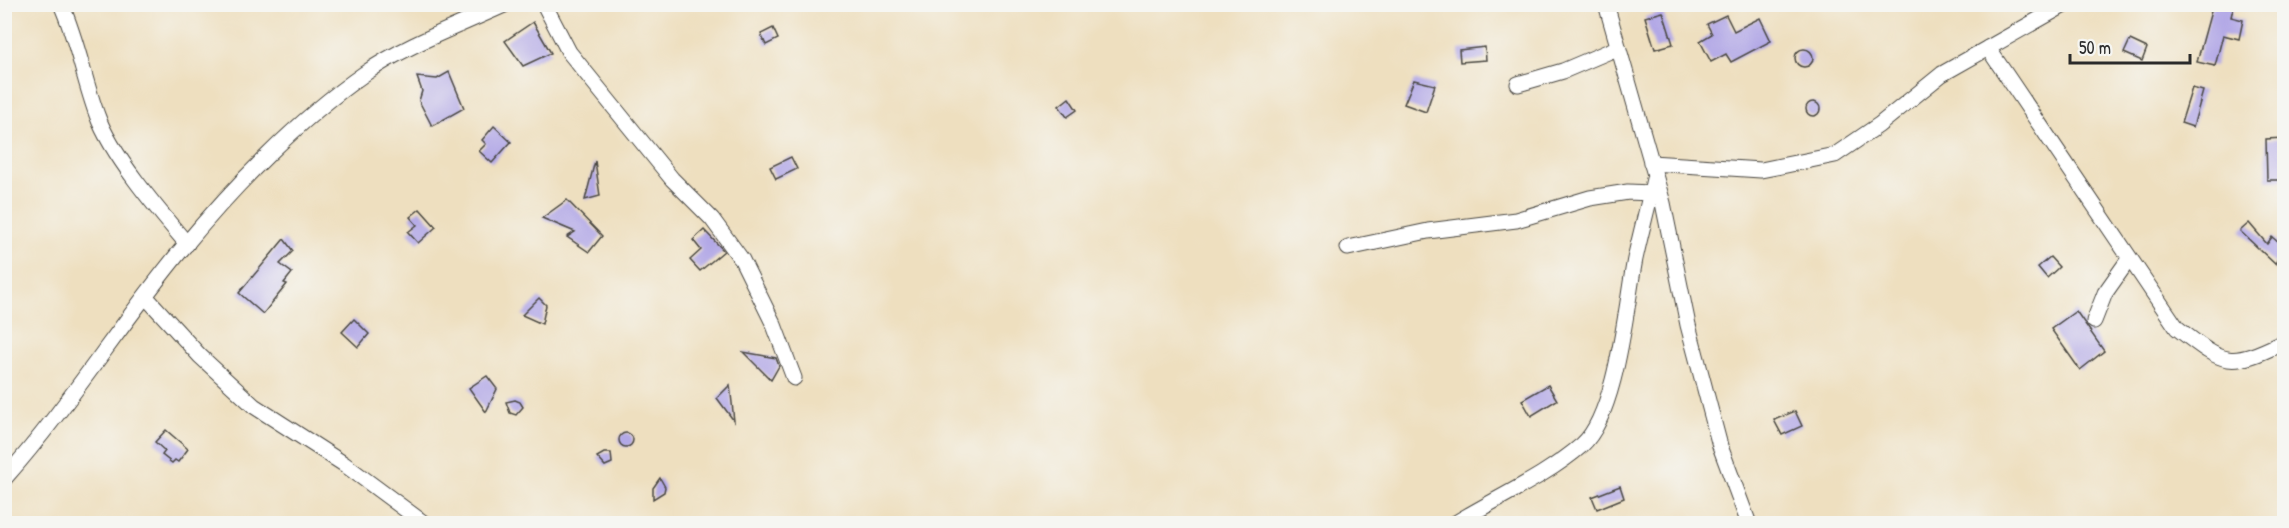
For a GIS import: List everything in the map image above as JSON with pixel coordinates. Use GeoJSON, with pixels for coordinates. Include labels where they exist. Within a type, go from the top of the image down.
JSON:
{"type":"FeatureCollection","features":[{"type":"Feature","properties":{"kind":"street"},"geometry":{"type":"LineString","coordinates":[[61,4],[76,36],[97,117],[127,167],[187,244]]}},
{"type":"Feature","properties":{"kind":"street"},"geometry":{"type":"LineString","coordinates":[[4,479],[37,442],[187,244],[231,194],[313,114],[364,74],[406,50],[506,4]]}},
{"type":"Feature","properties":{"kind":"street"},"geometry":{"type":"LineString","coordinates":[[544,4],[569,52],[672,179],[711,219],[742,260],[774,324],[794,378]]}},
{"type":"Feature","properties":{"kind":"street"},"geometry":{"type":"LineString","coordinates":[[1606,4],[1653,170],[1688,325],[1717,435],[1749,524]]}},
{"type":"Feature","properties":{"kind":"street"},"geometry":{"type":"LineString","coordinates":[[1653,170],[1761,170],[1835,155],[1879,125],[1942,74],[2066,4]]}},
{"type":"Feature","properties":{"kind":"street"},"geometry":{"type":"LineString","coordinates":[[1518,84],[1563,71],[1617,48]]}},
{"type":"Feature","properties":{"kind":"street"},"geometry":{"type":"LineString","coordinates":[[1988,48],[2176,328],[2223,360],[2252,358],[2284,342]]}},
{"type":"Feature","properties":{"kind":"street"},"geometry":{"type":"LineString","coordinates":[[1454,524],[1548,468],[1583,444],[1600,419],[1622,345],[1635,259],[1651,193],[1653,170]]}},
{"type":"Feature","properties":{"kind":"street"},"geometry":{"type":"LineString","coordinates":[[1348,248],[1428,231],[1516,220],[1590,198],[1628,192],[1651,193]]}},
{"type":"Feature","properties":{"kind":"street"},"geometry":{"type":"LineString","coordinates":[[2094,321],[2105,293],[2129,259]]}},
{"type":"Feature","properties":{"kind":"street"},"geometry":{"type":"LineString","coordinates":[[146,297],[200,356],[255,406],[344,464],[425,524]]}},
{"type":"Feature","properties":{"kind":"building"},"geometry":{"type":"Polygon","coordinates":[[[2213,4],[2234,4],[2231,17],[2243,20],[2239,39],[2223,35],[2215,66],[2197,62],[2213,4]]]}},
{"type":"Feature","properties":{"kind":"building"},"geometry":{"type":"Polygon","coordinates":[[[1663,12],[1673,44],[1655,49],[1645,17],[1663,12]]]}},
{"type":"Feature","properties":{"kind":"building"},"geometry":{"type":"Polygon","coordinates":[[[1726,15],[1734,31],[1760,18],[1771,41],[1731,62],[1726,54],[1711,62],[1700,41],[1712,34],[1707,24],[1726,15]]]}},
{"type":"Feature","properties":{"kind":"building"},"geometry":{"type":"Polygon","coordinates":[[[533,22],[551,53],[523,66],[505,41],[533,22]]]}},
{"type":"Feature","properties":{"kind":"building"},"geometry":{"type":"Polygon","coordinates":[[[773,28],[778,39],[766,45],[761,34],[773,28]]]}},
{"type":"Feature","properties":{"kind":"building"},"geometry":{"type":"Polygon","coordinates":[[[2130,40],[2147,48],[2142,61],[2124,53],[2130,40]]]}},
{"type":"Feature","properties":{"kind":"building"},"geometry":{"type":"Polygon","coordinates":[[[1485,47],[1486,60],[1460,62],[1459,50],[1485,47]]]}},
{"type":"Feature","properties":{"kind":"building"},"geometry":{"type":"Polygon","coordinates":[[[1804,49],[1810,52],[1813,58],[1810,64],[1804,67],[1798,64],[1795,58],[1798,52],[1804,49]]]}},
{"type":"Feature","properties":{"kind":"building"},"geometry":{"type":"Polygon","coordinates":[[[449,72],[464,108],[432,126],[419,101],[422,91],[417,77],[437,79],[449,72]]]}},
{"type":"Feature","properties":{"kind":"building"},"geometry":{"type":"Polygon","coordinates":[[[1414,80],[1435,85],[1426,112],[1404,104],[1414,80]]]}},
{"type":"Feature","properties":{"kind":"building"},"geometry":{"type":"Polygon","coordinates":[[[2192,88],[2203,91],[2193,127],[2181,123],[2192,88]]]}},
{"type":"Feature","properties":{"kind":"building"},"geometry":{"type":"Polygon","coordinates":[[[1069,98],[1077,110],[1067,117],[1059,106],[1069,98]]]}},
{"type":"Feature","properties":{"kind":"building"},"geometry":{"type":"Polygon","coordinates":[[[1810,102],[1816,102],[1820,109],[1816,116],[1810,116],[1806,112],[1806,106],[1810,102]]]}},
{"type":"Feature","properties":{"kind":"building"},"geometry":{"type":"Polygon","coordinates":[[[494,126],[511,142],[492,163],[479,151],[486,144],[482,140],[494,126]]]}},
{"type":"Feature","properties":{"kind":"building"},"geometry":{"type":"Polygon","coordinates":[[[2284,138],[2284,180],[2267,180],[2266,139],[2284,138]]]}},
{"type":"Feature","properties":{"kind":"building"},"geometry":{"type":"Polygon","coordinates":[[[791,157],[797,169],[776,179],[770,167],[791,157]]]}},
{"type":"Feature","properties":{"kind":"building"},"geometry":{"type":"Polygon","coordinates":[[[595,161],[600,196],[585,200],[595,161]]]}},
{"type":"Feature","properties":{"kind":"building"},"geometry":{"type":"Polygon","coordinates":[[[567,200],[602,236],[589,252],[567,237],[575,232],[542,218],[567,200]]]}},
{"type":"Feature","properties":{"kind":"building"},"geometry":{"type":"Polygon","coordinates":[[[420,209],[436,227],[418,243],[408,232],[417,225],[410,217],[420,209]]]}},
{"type":"Feature","properties":{"kind":"building"},"geometry":{"type":"Polygon","coordinates":[[[2249,223],[2267,244],[2272,237],[2284,247],[2275,264],[2240,231],[2249,223]]]}},
{"type":"Feature","properties":{"kind":"building"},"geometry":{"type":"Polygon","coordinates":[[[704,230],[724,251],[700,271],[690,260],[701,250],[693,240],[704,230]]]}},
{"type":"Feature","properties":{"kind":"building"},"geometry":{"type":"Polygon","coordinates":[[[284,239],[293,251],[280,264],[292,273],[284,283],[287,284],[263,314],[239,293],[284,239]]]}},
{"type":"Feature","properties":{"kind":"building"},"geometry":{"type":"Polygon","coordinates":[[[2050,257],[2059,267],[2047,278],[2038,267],[2050,257]]]}},
{"type":"Feature","properties":{"kind":"building"},"geometry":{"type":"Polygon","coordinates":[[[539,298],[546,305],[542,324],[522,315],[539,298]]]}},
{"type":"Feature","properties":{"kind":"building"},"geometry":{"type":"Polygon","coordinates":[[[2076,311],[2104,351],[2080,370],[2051,329],[2076,311]]]}},
{"type":"Feature","properties":{"kind":"building"},"geometry":{"type":"Polygon","coordinates":[[[354,319],[369,334],[358,347],[342,332],[354,319]]]}},
{"type":"Feature","properties":{"kind":"building"},"geometry":{"type":"Polygon","coordinates":[[[743,352],[776,358],[779,366],[771,380],[743,352]]]}},
{"type":"Feature","properties":{"kind":"building"},"geometry":{"type":"Polygon","coordinates":[[[487,376],[497,389],[486,412],[469,388],[487,376]]]}},
{"type":"Feature","properties":{"kind":"building"},"geometry":{"type":"Polygon","coordinates":[[[730,385],[734,421],[717,398],[730,385]]]}},
{"type":"Feature","properties":{"kind":"building"},"geometry":{"type":"Polygon","coordinates":[[[1548,385],[1557,400],[1531,416],[1522,400],[1548,385]]]}},
{"type":"Feature","properties":{"kind":"building"},"geometry":{"type":"Polygon","coordinates":[[[515,400],[523,407],[516,415],[510,413],[506,402],[515,400]]]}},
{"type":"Feature","properties":{"kind":"building"},"geometry":{"type":"Polygon","coordinates":[[[1795,411],[1802,426],[1782,435],[1774,420],[1795,411]]]}},
{"type":"Feature","properties":{"kind":"building"},"geometry":{"type":"Polygon","coordinates":[[[166,430],[188,449],[178,462],[175,460],[172,463],[162,455],[165,451],[155,442],[166,430]]]}},
{"type":"Feature","properties":{"kind":"building"},"geometry":{"type":"Polygon","coordinates":[[[626,433],[631,435],[633,440],[631,445],[626,447],[621,445],[619,440],[621,435],[626,433]]]}},
{"type":"Feature","properties":{"kind":"building"},"geometry":{"type":"Polygon","coordinates":[[[604,453],[611,453],[612,463],[605,466],[597,457],[604,453]]]}},
{"type":"Feature","properties":{"kind":"building"},"geometry":{"type":"Polygon","coordinates":[[[660,478],[665,487],[664,492],[653,499],[653,488],[660,478]]]}},
{"type":"Feature","properties":{"kind":"building"},"geometry":{"type":"Polygon","coordinates":[[[1620,486],[1624,498],[1597,509],[1592,497],[1620,486]]]}}]}
